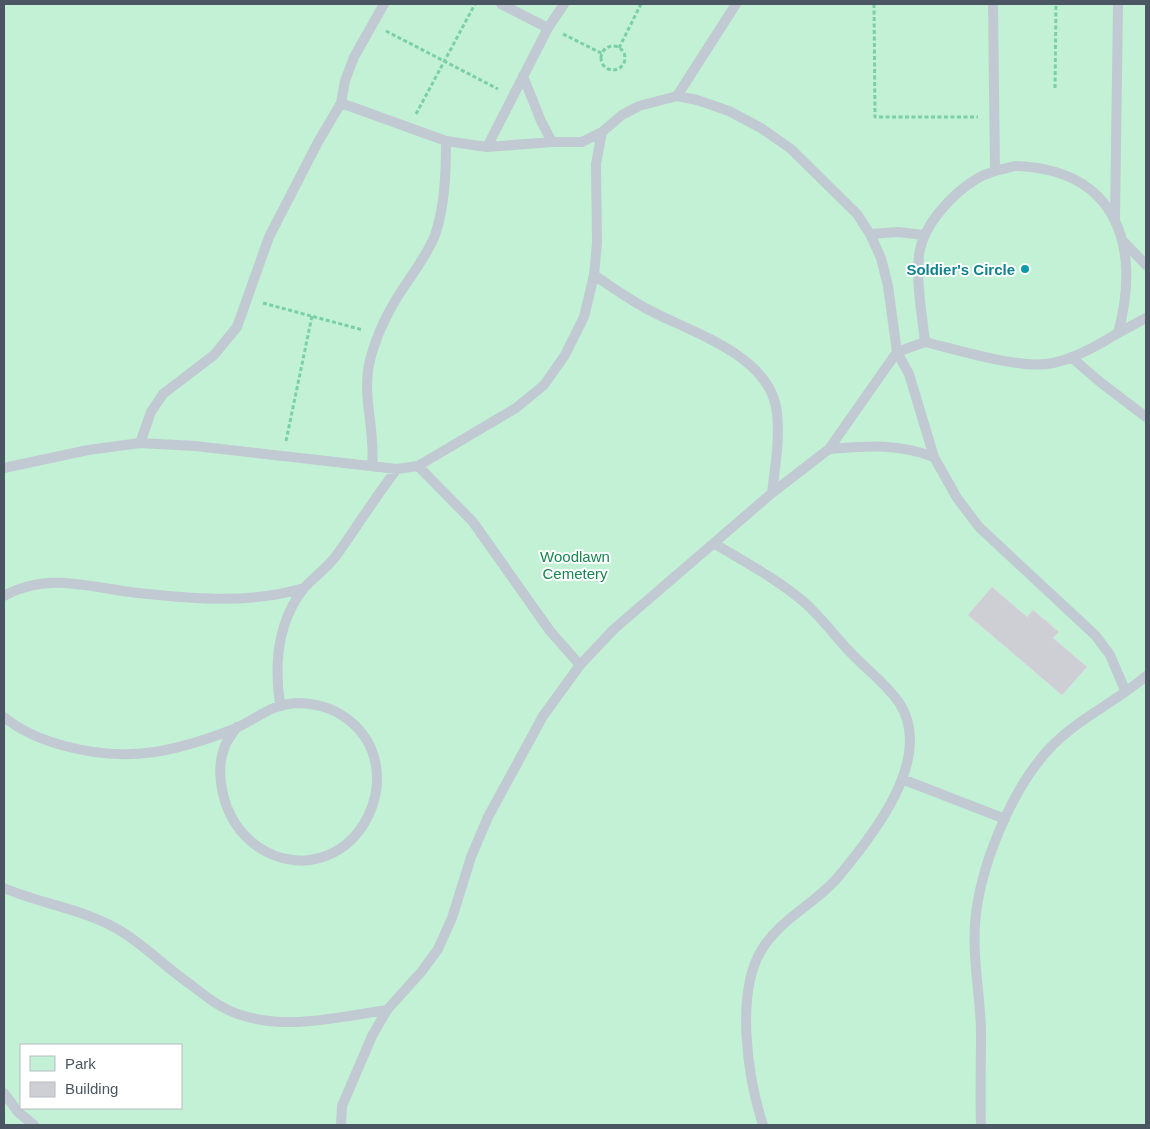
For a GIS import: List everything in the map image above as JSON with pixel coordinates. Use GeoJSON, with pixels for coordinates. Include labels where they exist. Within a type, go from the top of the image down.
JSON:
{"type":"FeatureCollection","features":[{"type":"Feature","properties":{"kind":"lane"},"geometry":{"type":"LineString","coordinates":[[140,443],[151,412],[163,394],[214,355],[237,327],[269,237],[318,142],[341,103],[345,81],[371,24],[384,4]]}},
{"type":"Feature","properties":{"kind":"lane"},"geometry":{"type":"LineString","coordinates":[[501,4],[548,28]]}},
{"type":"Feature","properties":{"kind":"lane"},"geometry":{"type":"LineString","coordinates":[[487,147],[548,28],[564,4]]}},
{"type":"Feature","properties":{"kind":"lane"},"geometry":{"type":"LineString","coordinates":[[677,96],[736,4]]}},
{"type":"Feature","properties":{"kind":"lane"},"geometry":{"type":"LineString","coordinates":[[993,4],[995,171]]}},
{"type":"Feature","properties":{"kind":"lane"},"geometry":{"type":"LineString","coordinates":[[1118,4],[1116,218],[1122,240],[1126,304],[1118,333]]}},
{"type":"Feature","properties":{"kind":"lane"},"geometry":{"type":"LineString","coordinates":[[523,76],[540,121],[552,142]]}},
{"type":"Feature","properties":{"kind":"lane"},"geometry":{"type":"LineString","coordinates":[[341,103],[446,141],[487,147],[552,142],[582,142],[602,132],[622,115],[639,106],[677,96],[729,110],[762,128],[791,148],[857,214],[870,234],[881,258],[888,286],[897,352],[909,374],[934,457],[957,498],[979,527],[1096,636],[1110,655],[1125,690]]}},
{"type":"Feature","properties":{"kind":"lane"},"geometry":{"type":"LineString","coordinates":[[4,468],[97,448],[140,443],[194,446],[372,466],[397,468],[418,466],[516,408],[544,385],[565,355],[584,317],[594,275],[597,244],[596,164],[602,132]]}},
{"type":"Feature","properties":{"kind":"lane"},"geometry":{"type":"LineString","coordinates":[[372,466],[373,455],[365,393],[370,360],[378,334],[388,313],[426,254],[435,235],[446,171],[446,141]]}},
{"type":"Feature","properties":{"kind":"lane"},"geometry":{"type":"LineString","coordinates":[[925,342],[919,273],[919,254],[924,235],[940,212],[978,178],[1014,166],[1059,172],[1082,182],[1100,196],[1116,218]]}},
{"type":"Feature","properties":{"kind":"lane"},"geometry":{"type":"LineString","coordinates":[[870,234],[898,232],[924,235]]}},
{"type":"Feature","properties":{"kind":"lane"},"geometry":{"type":"LineString","coordinates":[[1122,240],[1146,265]]}},
{"type":"Feature","properties":{"kind":"lane"},"geometry":{"type":"LineString","coordinates":[[594,275],[648,310],[731,351],[755,369],[769,388],[777,412],[777,445],[772,493]]}},
{"type":"Feature","properties":{"kind":"lane"},"geometry":{"type":"LineString","coordinates":[[341,1125],[342,1106],[354,1074],[387,1010],[422,971],[438,949],[452,918],[471,857],[492,808],[543,716],[580,665],[614,629],[772,493],[829,449],[897,352],[925,342],[1026,363],[1052,364],[1097,346],[1146,318]]}},
{"type":"Feature","properties":{"kind":"lane"},"geometry":{"type":"LineString","coordinates":[[1071,357],[1146,417]]}},
{"type":"Feature","properties":{"kind":"lane"},"geometry":{"type":"LineString","coordinates":[[829,449],[890,446],[912,448],[934,457]]}},
{"type":"Feature","properties":{"kind":"lane"},"geometry":{"type":"LineString","coordinates":[[418,466],[473,522],[550,631],[580,665]]}},
{"type":"Feature","properties":{"kind":"lane"},"geometry":{"type":"LineString","coordinates":[[280,704],[277,671],[278,645],[294,606],[304,588],[336,556],[372,500],[397,468]]}},
{"type":"Feature","properties":{"kind":"lane"},"geometry":{"type":"LineString","coordinates":[[715,544],[784,586],[805,602],[860,663],[889,690],[900,704],[907,729],[908,755],[902,779],[879,822],[838,877],[819,896],[790,916],[772,934],[757,958],[748,996],[748,1038],[756,1105],[763,1125]]}},
{"type":"Feature","properties":{"kind":"lane"},"geometry":{"type":"LineString","coordinates":[[4,596],[34,583],[52,582],[87,584],[135,593],[209,598],[264,597],[304,588]]}},
{"type":"Feature","properties":{"kind":"lane"},"geometry":{"type":"LineString","coordinates":[[981,1125],[981,1033],[975,925],[979,895],[1005,819],[1016,791],[1050,748],[1072,728],[1146,676]]}},
{"type":"Feature","properties":{"kind":"lane"},"geometry":{"type":"LineString","coordinates":[[4,717],[26,732],[48,742],[96,754],[114,756],[178,749],[237,727],[280,704],[307,703],[340,714],[357,726],[369,741],[377,762],[377,782],[366,819],[356,834],[333,853],[309,861],[295,861],[264,852],[236,827],[222,796],[220,781],[224,746],[237,727]]}},
{"type":"Feature","properties":{"kind":"lane"},"geometry":{"type":"LineString","coordinates":[[902,779],[1005,819]]}},
{"type":"Feature","properties":{"kind":"lane"},"geometry":{"type":"LineString","coordinates":[[4,888],[26,898],[81,912],[124,933],[218,1004],[236,1014],[280,1022],[304,1022],[387,1010]]}},
{"type":"Feature","properties":{"kind":"lane"},"geometry":{"type":"LineString","coordinates":[[4,1094],[28,1124]]}},
{"type":"Feature","properties":{"kind":"path"},"geometry":{"type":"LineString","coordinates":[[409,127],[474,4]]}},
{"type":"Feature","properties":{"kind":"path"},"geometry":{"type":"LineString","coordinates":[[619,48],[641,4]]}},
{"type":"Feature","properties":{"kind":"path"},"geometry":{"type":"LineString","coordinates":[[874,4],[875,117],[994,117]]}},
{"type":"Feature","properties":{"kind":"path"},"geometry":{"type":"LineString","coordinates":[[1056,4],[1056,88]]}},
{"type":"Feature","properties":{"kind":"path"},"geometry":{"type":"LineString","coordinates":[[371,24],[512,96]]}},
{"type":"Feature","properties":{"kind":"path"},"geometry":{"type":"LineString","coordinates":[[548,28],[603,54]]}},
{"type":"Feature","properties":{"kind":"path"},"geometry":{"type":"LineString","coordinates":[[608,48],[619,48],[624,54],[625,62],[617,70],[606,68],[602,61],[603,54],[608,48]]}},
{"type":"Feature","properties":{"kind":"path"},"geometry":{"type":"LineString","coordinates":[[247,299],[378,334]]}},
{"type":"Feature","properties":{"kind":"path"},"geometry":{"type":"LineString","coordinates":[[282,456],[312,316]]}},
{"type":"Feature","properties":{"kind":"green space","name":"Woodlawn Cemetery"},"geometry":{"type":"Polygon","coordinates":[[[4,4],[1146,4],[1146,1125],[4,1125],[4,4]]]}},
{"type":"Feature","properties":{"kind":"building"},"geometry":{"type":"Polygon","coordinates":[[[992,587],[1027,617],[1033,610],[1059,632],[1053,638],[1087,667],[1062,695],[968,615],[992,587]]]}},
{"type":"Feature","properties":{"kind":"place","name":"Soldier's Circle"},"geometry":{"type":"Point","coordinates":[1025,269]}}]}
